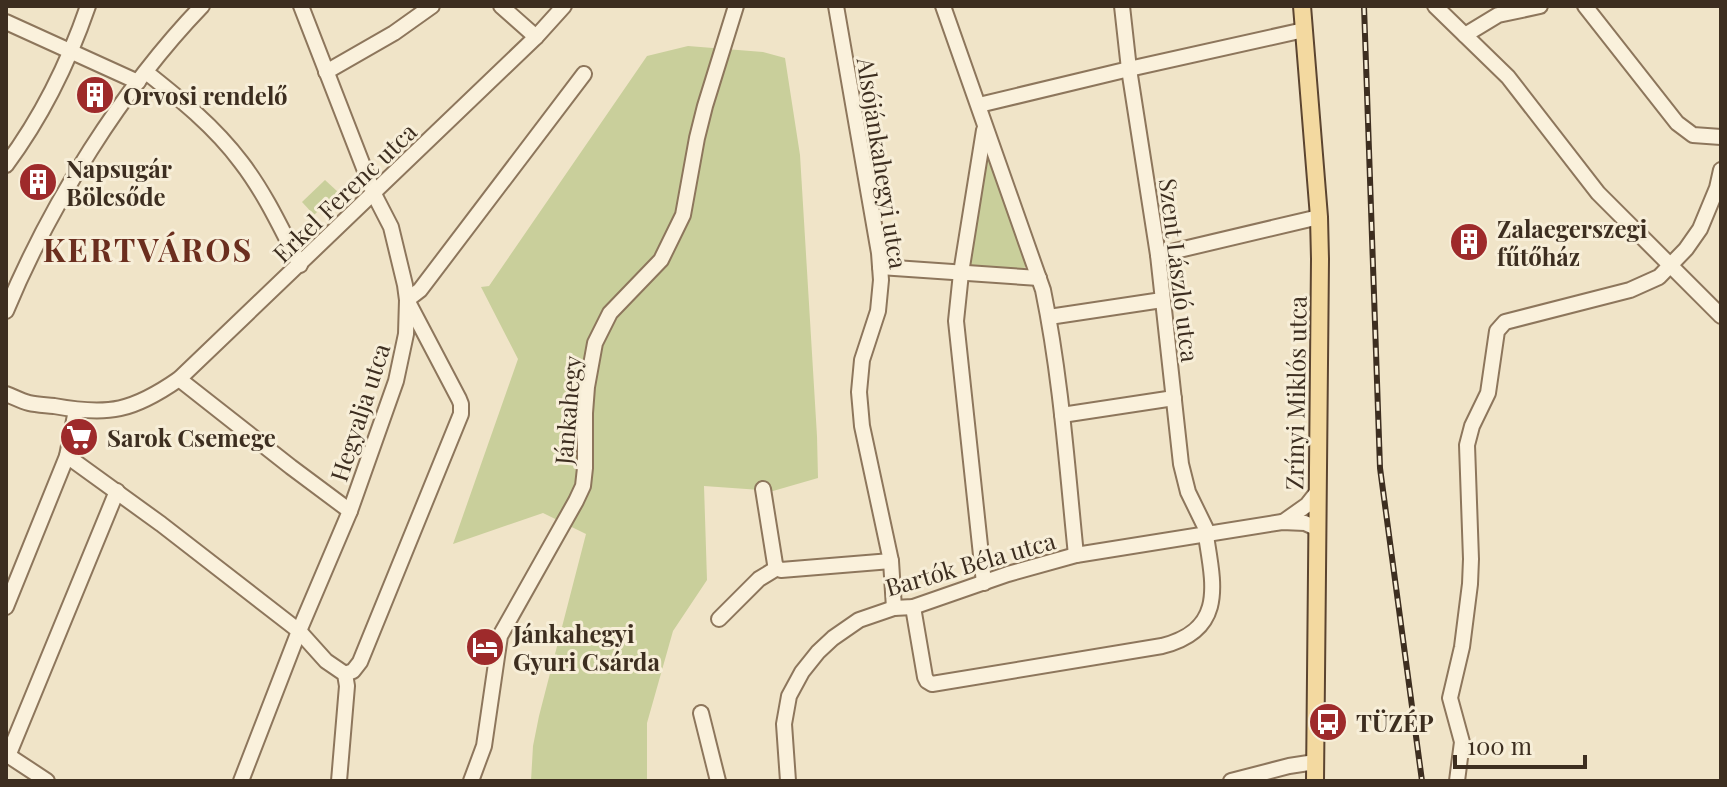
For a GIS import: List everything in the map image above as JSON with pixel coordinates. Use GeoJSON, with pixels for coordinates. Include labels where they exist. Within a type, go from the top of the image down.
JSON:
{"type":"FeatureCollection","features":[{"type":"Feature","properties":{"kind":"main road","name":"Zrínyi Miklós utca"},"geometry":{"type":"LineString","coordinates":[[1302,6],[1319,217],[1320,275],[1315,781]]}},
{"type":"Feature","properties":{"kind":"street"},"geometry":{"type":"LineString","coordinates":[[6,165],[46,100],[88,6]]}},
{"type":"Feature","properties":{"kind":"street"},"geometry":{"type":"LineString","coordinates":[[6,311],[37,242],[105,130],[142,77],[202,6]]}},
{"type":"Feature","properties":{"kind":"street","name":"Hegyalja utca"},"geometry":{"type":"LineString","coordinates":[[241,781],[350,511],[400,367],[406,334],[407,300],[391,227],[374,194],[301,6]]}},
{"type":"Feature","properties":{"kind":"street"},"geometry":{"type":"LineString","coordinates":[[326,72],[394,33],[432,6]]}},
{"type":"Feature","properties":{"kind":"street"},"geometry":{"type":"LineString","coordinates":[[501,6],[536,37]]}},
{"type":"Feature","properties":{"kind":"street","name":"Erkel Ferenc utca"},"geometry":{"type":"LineString","coordinates":[[6,394],[33,404],[104,411],[133,405],[154,396],[179,379],[374,194],[564,6]]}},
{"type":"Feature","properties":{"kind":"street","name":"Jánkahegy"},"geometry":{"type":"LineString","coordinates":[[471,781],[484,746],[500,636],[583,486],[587,387],[595,343],[610,313],[661,260],[683,215],[703,116],[736,6]]}},
{"type":"Feature","properties":{"kind":"street","name":"Alsójánkahegyi utca"},"geometry":{"type":"LineString","coordinates":[[836,6],[879,253],[878,311],[862,360],[859,392],[862,426],[891,561],[894,608]]}},
{"type":"Feature","properties":{"kind":"street"},"geometry":{"type":"LineString","coordinates":[[943,6],[1039,278],[1049,317],[1076,555]]}},
{"type":"Feature","properties":{"kind":"street","name":"Szent László utca"},"geometry":{"type":"LineString","coordinates":[[913,607],[925,677],[932,684],[1162,646],[1194,632],[1208,612],[1213,586],[1208,535],[1186,484],[1181,464],[1158,255],[1122,6]]}},
{"type":"Feature","properties":{"kind":"street"},"geometry":{"type":"LineString","coordinates":[[1435,6],[1514,85],[1598,193],[1721,316]]}},
{"type":"Feature","properties":{"kind":"street"},"geometry":{"type":"LineString","coordinates":[[1465,35],[1498,15],[1540,6]]}},
{"type":"Feature","properties":{"kind":"street"},"geometry":{"type":"LineString","coordinates":[[1585,6],[1677,123],[1693,135],[1721,137]]}},
{"type":"Feature","properties":{"kind":"street"},"geometry":{"type":"LineString","coordinates":[[6,22],[142,77],[198,115],[237,157],[262,194],[300,265]]}},
{"type":"Feature","properties":{"kind":"street"},"geometry":{"type":"LineString","coordinates":[[979,105],[1304,30]]}},
{"type":"Feature","properties":{"kind":"street"},"geometry":{"type":"LineString","coordinates":[[345,674],[353,671],[360,662],[461,414],[459,399],[407,300],[420,290],[584,74]]}},
{"type":"Feature","properties":{"kind":"street"},"geometry":{"type":"LineString","coordinates":[[984,583],[957,335],[957,309],[985,126]]}},
{"type":"Feature","properties":{"kind":"street"},"geometry":{"type":"LineString","coordinates":[[1457,781],[1462,742],[1450,698],[1462,647],[1470,584],[1467,445],[1472,426],[1488,393],[1497,331],[1505,322],[1644,285],[1663,274],[1700,229],[1721,170]]}},
{"type":"Feature","properties":{"kind":"street"},"geometry":{"type":"LineString","coordinates":[[1158,255],[1319,217]]}},
{"type":"Feature","properties":{"kind":"street"},"geometry":{"type":"LineString","coordinates":[[880,267],[1039,278]]}},
{"type":"Feature","properties":{"kind":"street"},"geometry":{"type":"LineString","coordinates":[[1049,317],[1162,300]]}},
{"type":"Feature","properties":{"kind":"street"},"geometry":{"type":"LineString","coordinates":[[179,379],[350,511]]}},
{"type":"Feature","properties":{"kind":"street"},"geometry":{"type":"LineString","coordinates":[[1062,415],[1174,398]]}},
{"type":"Feature","properties":{"kind":"street"},"geometry":{"type":"LineString","coordinates":[[6,607],[67,456],[76,410]]}},
{"type":"Feature","properties":{"kind":"street"},"geometry":{"type":"LineString","coordinates":[[67,456],[299,631],[326,661],[345,674],[347,686],[339,781]]}},
{"type":"Feature","properties":{"kind":"street"},"geometry":{"type":"LineString","coordinates":[[763,489],[777,568],[891,561]]}},
{"type":"Feature","properties":{"kind":"street"},"geometry":{"type":"LineString","coordinates":[[47,781],[7,755],[117,491]]}},
{"type":"Feature","properties":{"kind":"street"},"geometry":{"type":"LineString","coordinates":[[1282,522],[1307,505],[1318,491]]}},
{"type":"Feature","properties":{"kind":"street"},"geometry":{"type":"LineString","coordinates":[[1282,522],[1305,523],[1318,529]]}},
{"type":"Feature","properties":{"kind":"street","name":"Bartók Béla utca"},"geometry":{"type":"LineString","coordinates":[[788,781],[784,724],[789,696],[818,652],[859,620],[894,608],[913,607],[1076,555],[1282,522]]}},
{"type":"Feature","properties":{"kind":"street"},"geometry":{"type":"LineString","coordinates":[[719,619],[759,579],[777,568]]}},
{"type":"Feature","properties":{"kind":"street"},"geometry":{"type":"LineString","coordinates":[[701,713],[718,781]]}},
{"type":"Feature","properties":{"kind":"street"},"geometry":{"type":"LineString","coordinates":[[1231,781],[1315,762]]}},
{"type":"Feature","properties":{"kind":"green space"},"geometry":{"type":"Polygon","coordinates":[[[688,46],[763,52],[785,58],[800,155],[818,478],[773,491],[704,486],[707,580],[673,631],[647,723],[647,781],[531,781],[539,716],[586,534],[543,513],[453,544],[518,359],[481,287],[489,286],[647,56],[688,46]]]}},
{"type":"Feature","properties":{"kind":"green space"},"geometry":{"type":"Polygon","coordinates":[[[983,154],[988,156],[1027,263],[1024,269],[969,266],[983,154]]]}},
{"type":"Feature","properties":{"kind":"green space"},"geometry":{"type":"Polygon","coordinates":[[[325,180],[338,192],[314,215],[302,202],[325,180]]]}},
{"type":"Feature","properties":{"kind":"railway"},"geometry":{"type":"LineString","coordinates":[[1364,6],[1380,468],[1422,781]]}},
{"type":"Feature","properties":{"kind":"place","name":"Orvosi rendelő"},"geometry":{"type":"Point","coordinates":[95,95]}},
{"type":"Feature","properties":{"kind":"place","name":"Napsugár Bölcsőde"},"geometry":{"type":"Point","coordinates":[38,182]}},
{"type":"Feature","properties":{"kind":"place","name":"Zalaegerszegi fűtőház"},"geometry":{"type":"Point","coordinates":[1469,242]}},
{"type":"Feature","properties":{"kind":"place","name":"Sarok Csemege"},"geometry":{"type":"Point","coordinates":[79,437]}},
{"type":"Feature","properties":{"kind":"place","name":"Jánkahegyi Gyuri Csárda"},"geometry":{"type":"Point","coordinates":[485,647]}},
{"type":"Feature","properties":{"kind":"place","name":"TÜZÉP"},"geometry":{"type":"Point","coordinates":[1328,722]}},
{"type":"Feature","properties":{"kind":"district","name":"KERTVÁROS"},"geometry":{"type":"Point","coordinates":[148,248]}}]}
